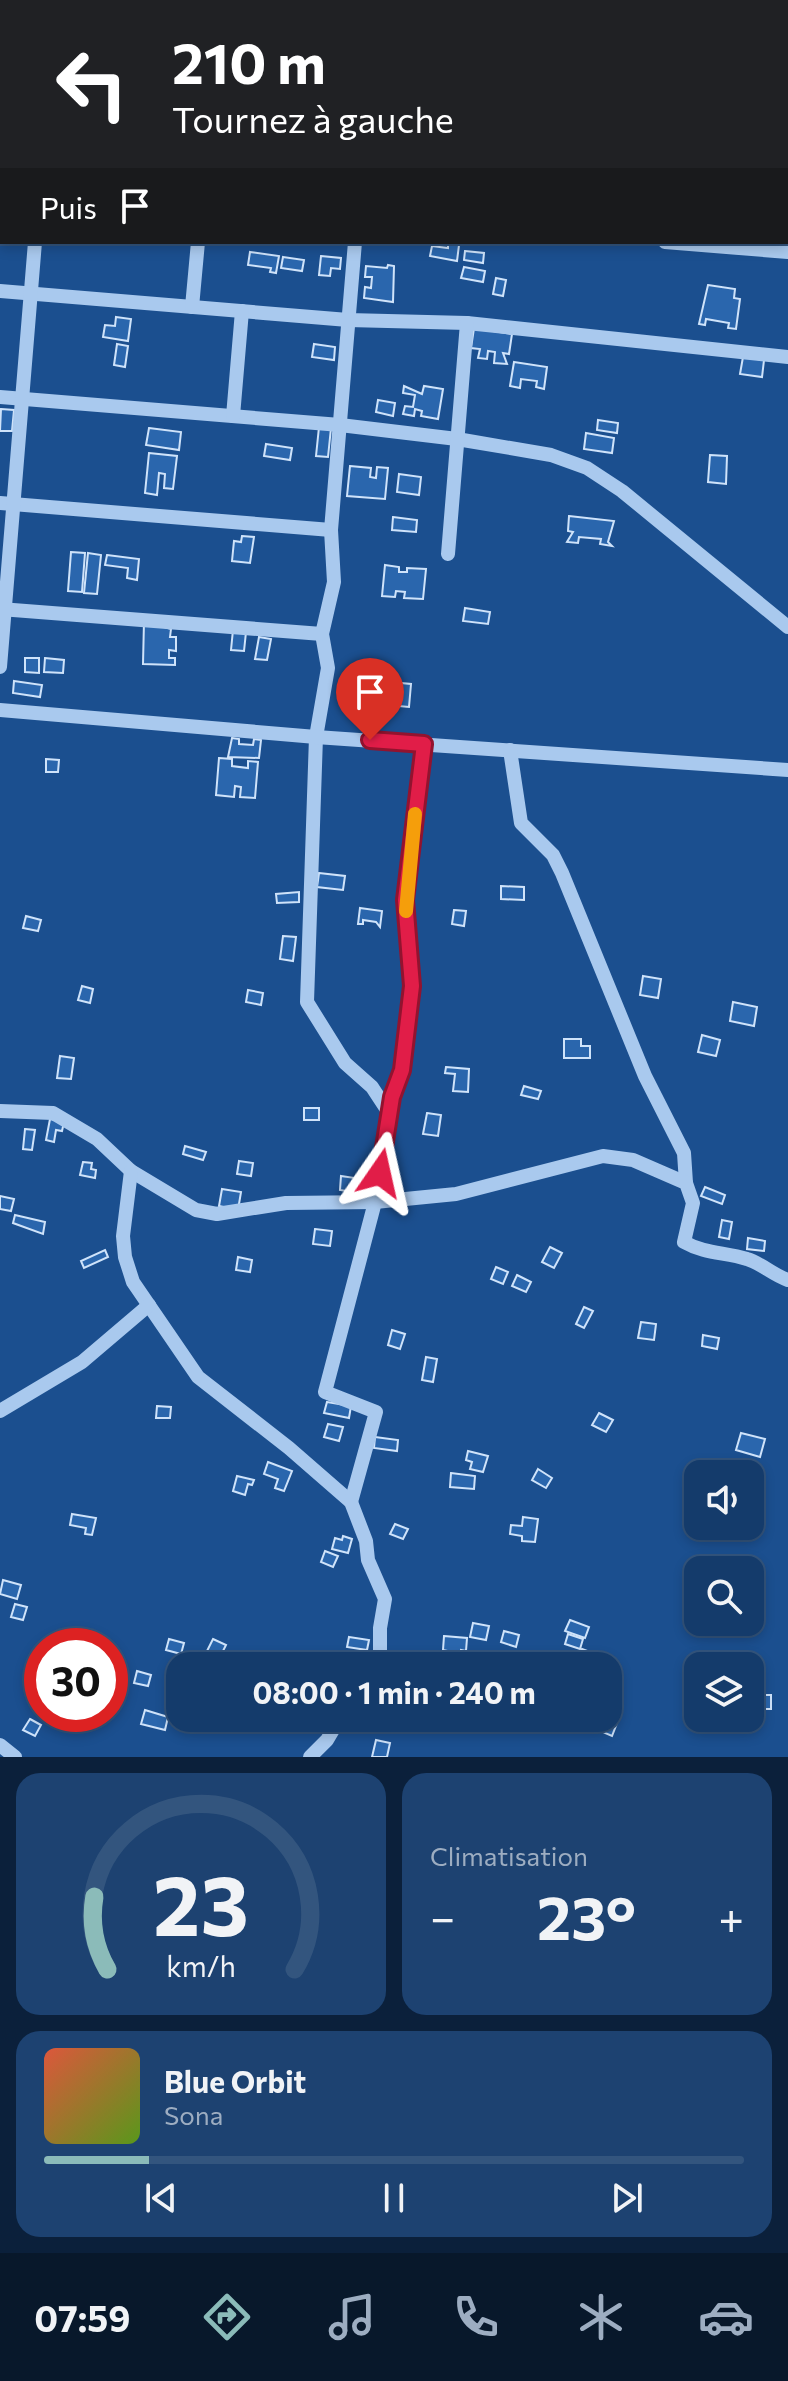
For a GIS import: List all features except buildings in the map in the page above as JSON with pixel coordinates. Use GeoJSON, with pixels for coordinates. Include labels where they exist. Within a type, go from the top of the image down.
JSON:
{"type":"FeatureCollection","features":[{"type":"Feature","properties":{"kind":"street"},"geometry":{"type":"LineString","coordinates":[[0,667],[7,504],[22,398],[35,244]]}},
{"type":"Feature","properties":{"kind":"street"},"geometry":{"type":"LineString","coordinates":[[192,307],[198,244]]}},
{"type":"Feature","properties":{"kind":"street"},"geometry":{"type":"LineString","coordinates":[[355,244],[331,530],[334,582],[322,634],[328,668],[316,737],[307,1002],[345,1063],[372,1087],[391,1116]]}},
{"type":"Feature","properties":{"kind":"street"},"geometry":{"type":"LineString","coordinates":[[690,244],[788,252]]}},
{"type":"Feature","properties":{"kind":"street"},"geometry":{"type":"LineString","coordinates":[[0,291],[348,320],[467,323],[785,359]]}},
{"type":"Feature","properties":{"kind":"street"},"geometry":{"type":"LineString","coordinates":[[233,416],[242,311]]}},
{"type":"Feature","properties":{"kind":"street"},"geometry":{"type":"LineString","coordinates":[[448,554],[467,323]]}},
{"type":"Feature","properties":{"kind":"street"},"geometry":{"type":"LineString","coordinates":[[0,397],[340,425],[457,439],[551,455],[587,468],[622,491],[788,627]]}},
{"type":"Feature","properties":{"kind":"street"},"geometry":{"type":"LineString","coordinates":[[7,504],[331,530]]}},
{"type":"Feature","properties":{"kind":"street"},"geometry":{"type":"LineString","coordinates":[[2,609],[322,634]]}},
{"type":"Feature","properties":{"kind":"street"},"geometry":{"type":"LineString","coordinates":[[0,710],[316,737],[788,770]]}},
{"type":"Feature","properties":{"kind":"street"},"geometry":{"type":"LineString","coordinates":[[351,1502],[376,1412],[325,1392],[375,1202],[392,1097],[402,1070],[412,986],[405,900],[424,744]]}},
{"type":"Feature","properties":{"kind":"street"},"geometry":{"type":"LineString","coordinates":[[510,750],[521,823],[553,855],[562,873],[645,1076],[684,1153],[686,1183],[693,1203],[684,1242],[703,1252],[726,1253],[752,1260],[788,1280]]}},
{"type":"Feature","properties":{"kind":"street"},"geometry":{"type":"LineString","coordinates":[[0,1111],[53,1113],[97,1139],[131,1171],[196,1210],[217,1214],[326,1200],[375,1202],[420,1199],[498,1186],[534,1172],[603,1156],[633,1160],[686,1183]]}},
{"type":"Feature","properties":{"kind":"street"},"geometry":{"type":"LineString","coordinates":[[131,1171],[123,1236],[125,1257],[133,1282],[198,1377],[289,1448],[351,1502],[366,1541],[368,1560],[385,1599],[380,1652]]}},
{"type":"Feature","properties":{"kind":"street"},"geometry":{"type":"LineString","coordinates":[[0,1411],[82,1362],[149,1305]]}},
{"type":"Feature","properties":{"kind":"street"},"geometry":{"type":"LineString","coordinates":[[310,1757],[332,1732]]}},
{"type":"Feature","properties":{"kind":"street"},"geometry":{"type":"LineString","coordinates":[[0,1745],[15,1757]]}},
{"type":"Feature","properties":{"kind":"slow traffic"},"geometry":{"type":"LineString","coordinates":[[406,911],[415,814]]}},
{"type":"Feature","properties":{"kind":"route"},"geometry":{"type":"LineString","coordinates":[[370,740],[424,744],[405,900],[412,986],[402,1070],[392,1097],[380,1173]]}}]}
